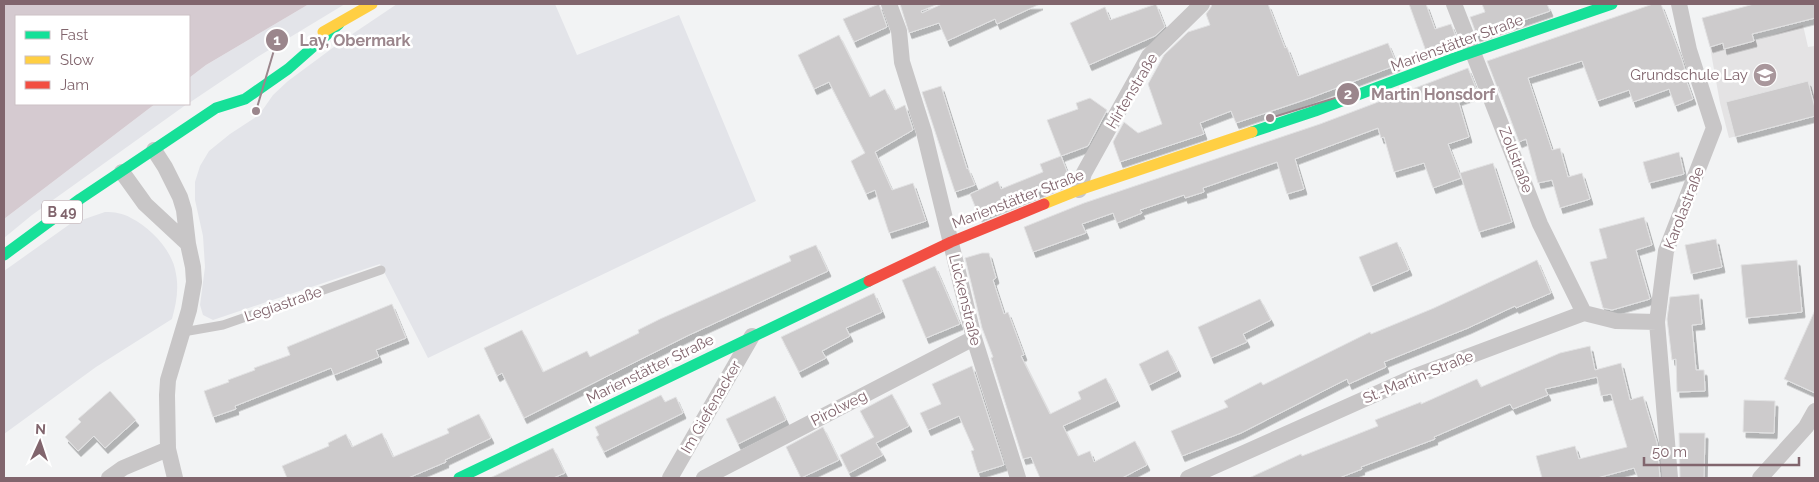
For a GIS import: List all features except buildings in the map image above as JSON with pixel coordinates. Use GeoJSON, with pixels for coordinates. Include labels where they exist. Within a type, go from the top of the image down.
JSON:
{"type":"FeatureCollection","features":[{"type":"Feature","properties":{"kind":"street","name":"B 49"},"geometry":{"type":"LineString","coordinates":[[296,46],[339,24],[372,4]]}},
{"type":"Feature","properties":{"kind":"street","name":"Lückenstraße"},"geometry":{"type":"LineString","coordinates":[[889,4],[899,31],[902,62],[924,132],[974,338],[1018,478]]}},
{"type":"Feature","properties":{"kind":"street","name":"Hirtenstraße"},"geometry":{"type":"LineString","coordinates":[[1079,190],[1084,173],[1149,56],[1202,4]]}},
{"type":"Feature","properties":{"kind":"street","name":"Zollstraße"},"geometry":{"type":"LineString","coordinates":[[1454,4],[1540,224],[1584,313]]}},
{"type":"Feature","properties":{"kind":"street","name":"Marienstätter Straße"},"geometry":{"type":"LineString","coordinates":[[459,478],[951,242],[1079,190],[1315,111],[1473,52],[1612,4]]}},
{"type":"Feature","properties":{"kind":"street","name":"Karolastraße"},"geometry":{"type":"LineString","coordinates":[[1670,478],[1657,322],[1666,251],[1714,128],[1690,50],[1679,4]]}},
{"type":"Feature","properties":{"kind":"street","name":"B 49"},"geometry":{"type":"LineString","coordinates":[[216,108],[245,99],[288,69],[339,24]]}},
{"type":"Feature","properties":{"kind":"street","name":"B 49"},"geometry":{"type":"LineString","coordinates":[[4,256],[80,199],[216,108],[231,90]]}},
{"type":"Feature","properties":{"kind":"street"},"geometry":{"type":"LineString","coordinates":[[154,150],[180,197],[187,227],[194,282],[189,310],[168,380],[166,409],[168,449],[175,478]]}},
{"type":"Feature","properties":{"kind":"street"},"geometry":{"type":"LineString","coordinates":[[122,172],[146,204],[188,244]]}},
{"type":"Feature","properties":{"kind":"street"},"geometry":{"type":"LineString","coordinates":[[1584,313],[1616,320],[1657,322]]}},
{"type":"Feature","properties":{"kind":"street","name":"St.-Martin-Straße"},"geometry":{"type":"LineString","coordinates":[[1188,478],[1416,376],[1584,313]]}},
{"type":"Feature","properties":{"kind":"street","name":"Im Giefenacker"},"geometry":{"type":"LineString","coordinates":[[670,478],[752,336]]}},
{"type":"Feature","properties":{"kind":"street","name":"Pirolweg"},"geometry":{"type":"LineString","coordinates":[[704,478],[974,338]]}},
{"type":"Feature","properties":{"kind":"street"},"geometry":{"type":"LineString","coordinates":[[1760,478],[1806,427],[1815,411]]}},
{"type":"Feature","properties":{"kind":"street"},"geometry":{"type":"LineString","coordinates":[[109,478],[123,468],[168,449]]}},
{"type":"Feature","properties":{"kind":"lane","name":"Legiastraße"},"geometry":{"type":"LineString","coordinates":[[183,332],[223,325],[381,270]]}},
{"type":"Feature","properties":{"kind":"shaded area"},"geometry":{"type":"Polygon","coordinates":[[[4,4],[309,4],[206,65],[190,77],[190,15],[15,15],[15,105],[154,105],[4,219],[4,4]]]}},
{"type":"Feature","properties":{"kind":"shaded area"},"geometry":{"type":"Polygon","coordinates":[[[309,4],[345,4],[259,56],[190,102],[190,77],[206,65],[309,4]]]}},
{"type":"Feature","properties":{"kind":"shaded area"},"geometry":{"type":"Polygon","coordinates":[[[397,4],[555,4],[577,55],[679,15],[756,201],[428,358],[380,264],[213,320],[203,315],[200,305],[205,267],[203,236],[195,200],[195,182],[200,166],[209,151],[230,134],[259,115],[273,95],[288,81],[342,41],[397,4]]]}},
{"type":"Feature","properties":{"kind":"shaded area","name":"Grundschule Lay"},"geometry":{"type":"Polygon","coordinates":[[[1744,7],[1754,41],[1803,25],[1808,47],[1815,46],[1815,116],[1729,138],[1702,18],[1744,7]]]}},
{"type":"Feature","properties":{"kind":"shaded area"},"geometry":{"type":"Polygon","coordinates":[[[154,105],[186,105],[32,215],[4,238],[4,219],[154,105]]]}},
{"type":"Feature","properties":{"kind":"shaded area"},"geometry":{"type":"Polygon","coordinates":[[[105,212],[122,214],[139,222],[166,249],[174,265],[177,280],[177,297],[172,319],[96,367],[4,434],[4,271],[70,224],[105,212]]]}},
{"type":"Feature","properties":{"kind":"traffic: fast"},"geometry":{"type":"LineString","coordinates":[[1252,132],[1315,111],[1455,58],[1612,4]]}},
{"type":"Feature","properties":{"kind":"traffic: fast"},"geometry":{"type":"LineString","coordinates":[[4,255],[80,199],[216,108],[245,99],[288,69],[339,24]]}},
{"type":"Feature","properties":{"kind":"traffic: fast"},"geometry":{"type":"LineString","coordinates":[[459,478],[869,281]]}},
{"type":"Feature","properties":{"kind":"traffic: slow"},"geometry":{"type":"LineString","coordinates":[[323,32],[372,4]]}},
{"type":"Feature","properties":{"kind":"traffic: slow"},"geometry":{"type":"LineString","coordinates":[[1044,204],[1079,190],[1252,132]]}},
{"type":"Feature","properties":{"kind":"traffic: jam"},"geometry":{"type":"LineString","coordinates":[[869,281],[951,242],[1044,204]]}},
{"type":"Feature","properties":{"kind":"place","name":"Grundschule Lay"},"geometry":{"type":"Point","coordinates":[1765,75]}},
{"type":"Feature","properties":{"kind":"place","name":"Lay, Obermark"},"geometry":{"type":"Point","coordinates":[256,111]}},
{"type":"Feature","properties":{"kind":"place","name":"Martin Honsdorf"},"geometry":{"type":"Point","coordinates":[1270,118]}}]}
